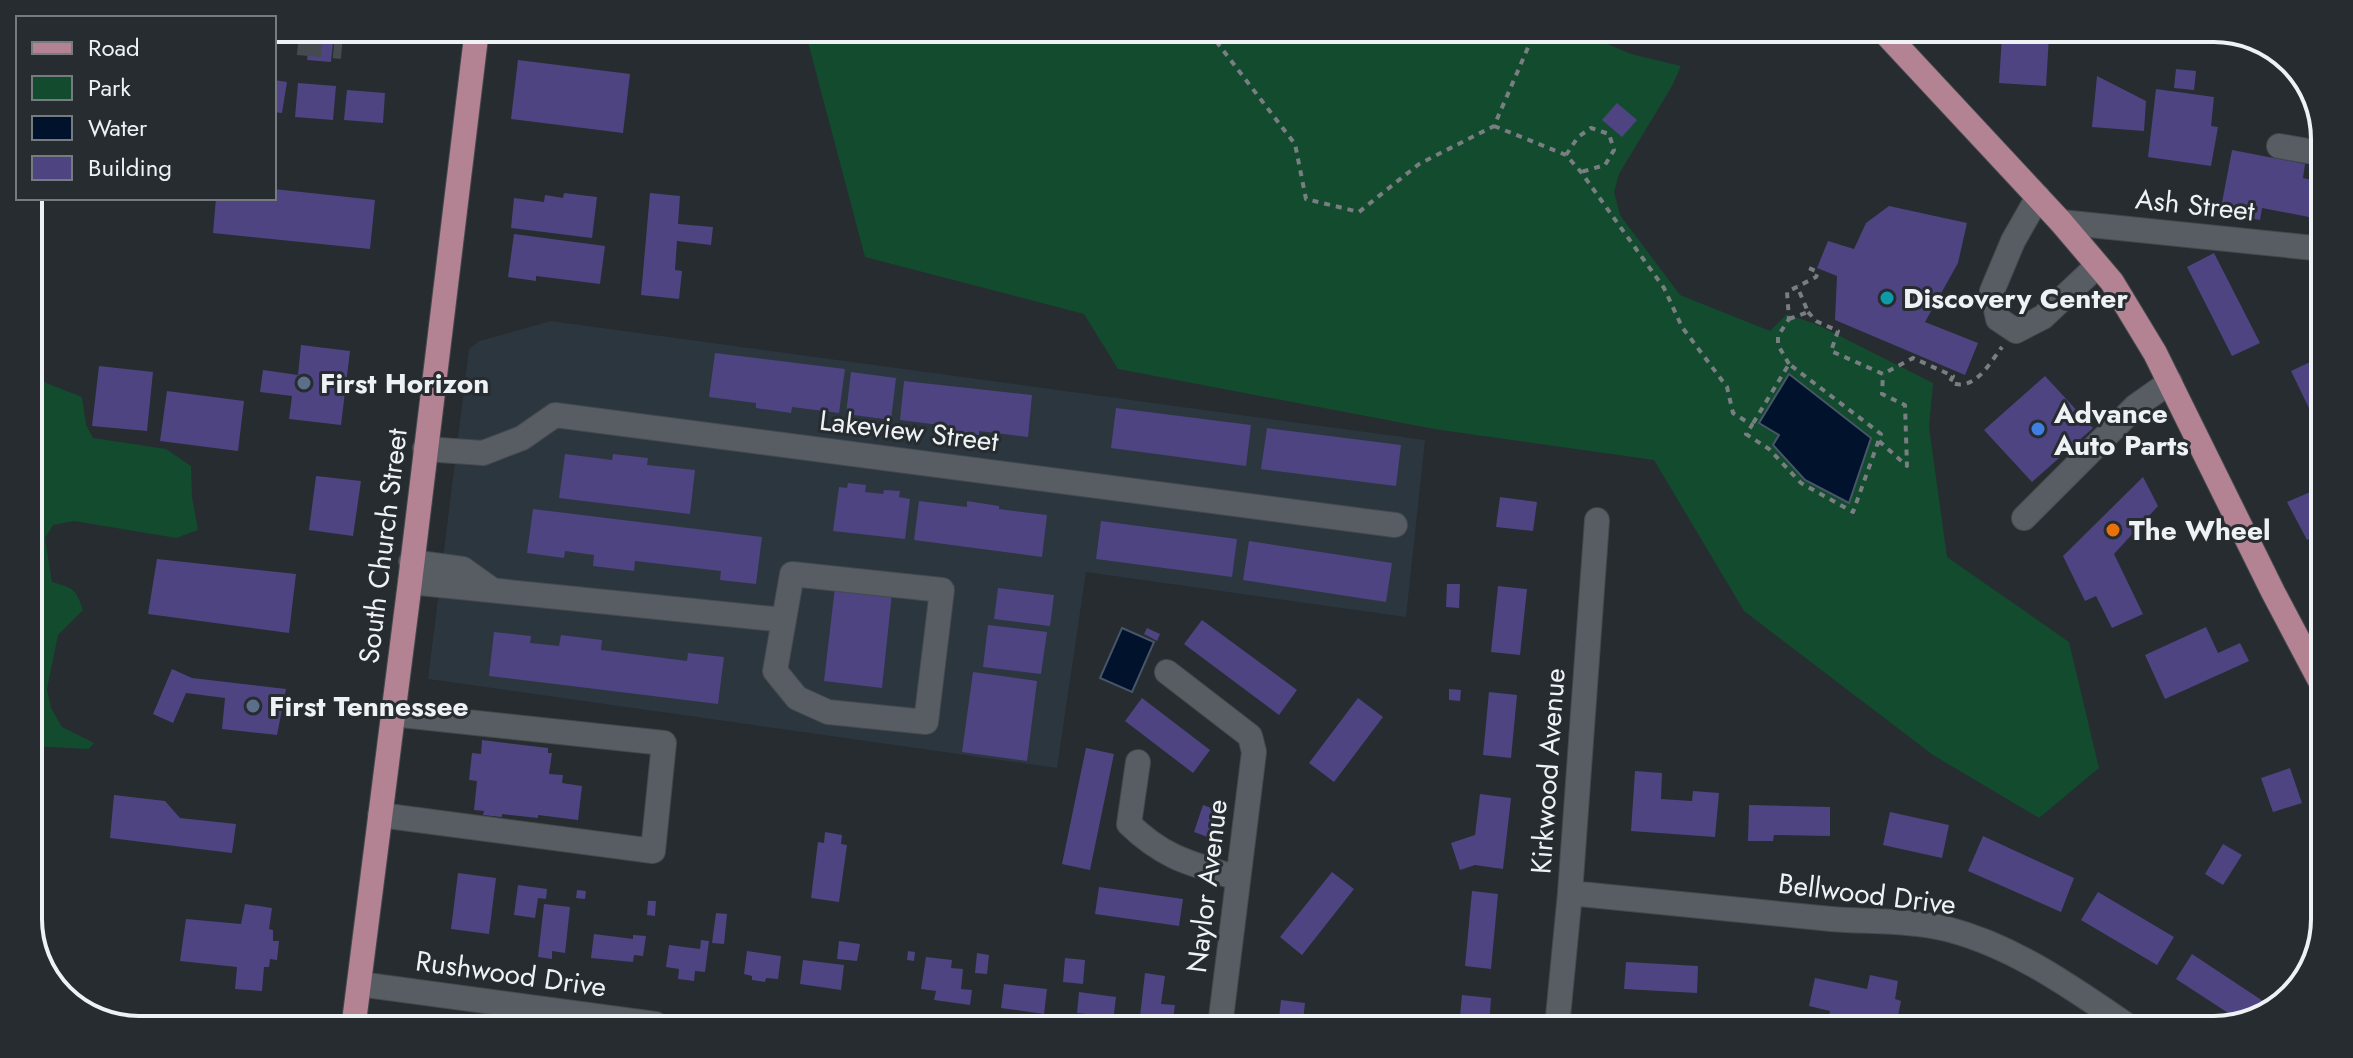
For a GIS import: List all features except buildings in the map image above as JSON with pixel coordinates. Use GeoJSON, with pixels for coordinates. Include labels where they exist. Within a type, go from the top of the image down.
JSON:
{"type":"FeatureCollection","features":[{"type":"Feature","properties":{"kind":"main road","name":"South Church Street"},"geometry":{"type":"LineString","coordinates":[[355,1016],[475,42]]}},
{"type":"Feature","properties":{"kind":"main road"},"geometry":{"type":"LineString","coordinates":[[1894,42],[2061,222],[2112,282],[2155,353],[2311,664]]}},
{"type":"Feature","properties":{"kind":"street"},"geometry":{"type":"LineString","coordinates":[[2279,146],[2311,152]]}},
{"type":"Feature","properties":{"kind":"street"},"geometry":{"type":"LineString","coordinates":[[2038,197],[2013,241],[1992,291],[1998,319],[2016,331],[2043,317],[2097,266]]}},
{"type":"Feature","properties":{"kind":"street","name":"Ash Street"},"geometry":{"type":"LineString","coordinates":[[2061,222],[2311,248]]}},
{"type":"Feature","properties":{"kind":"street"},"geometry":{"type":"LineString","coordinates":[[2024,518],[2136,406],[2170,382]]}},
{"type":"Feature","properties":{"kind":"street","name":"Lakeview Street"},"geometry":{"type":"LineString","coordinates":[[425,449],[483,453],[522,438],[555,415],[1395,525]]}},
{"type":"Feature","properties":{"kind":"street","name":"Kirkwood Avenue"},"geometry":{"type":"LineString","coordinates":[[1558,1016],[1597,520]]}},
{"type":"Feature","properties":{"kind":"street"},"geometry":{"type":"LineString","coordinates":[[411,572],[493,590],[784,620]]}},
{"type":"Feature","properties":{"kind":"street"},"geometry":{"type":"LineString","coordinates":[[792,574],[942,590],[926,722],[828,712],[797,698],[775,671],[784,620],[792,574]]}},
{"type":"Feature","properties":{"kind":"street","name":"Naylor Avenue"},"geometry":{"type":"LineString","coordinates":[[1167,672],[1250,736],[1254,752],[1221,1016]]}},
{"type":"Feature","properties":{"kind":"street"},"geometry":{"type":"LineString","coordinates":[[380,815],[653,851],[664,743],[392,714]]}},
{"type":"Feature","properties":{"kind":"street"},"geometry":{"type":"LineString","coordinates":[[1138,762],[1129,824],[1149,844],[1181,861],[1238,878]]}},
{"type":"Feature","properties":{"kind":"street","name":"Bellwood Drive"},"geometry":{"type":"LineString","coordinates":[[1570,893],[1946,929],[1989,944],[2049,972],[2113,1016]]}},
{"type":"Feature","properties":{"kind":"street","name":"Rushwood Drive"},"geometry":{"type":"LineString","coordinates":[[359,984],[596,1016]]}},
{"type":"Feature","properties":{"kind":"path"},"geometry":{"type":"LineString","coordinates":[[1217,42],[1295,144],[1306,199],[1359,212],[1419,164],[1494,126],[1530,42]]}},
{"type":"Feature","properties":{"kind":"path"},"geometry":{"type":"LineString","coordinates":[[1494,126],[1566,155],[1581,172],[1664,288],[1682,327],[1727,387],[1733,413],[1752,425]]}},
{"type":"Feature","properties":{"kind":"path"},"geometry":{"type":"LineString","coordinates":[[1566,155],[1578,137],[1591,128],[1609,134],[1614,150],[1605,165],[1581,172]]}},
{"type":"Feature","properties":{"kind":"path"},"geometry":{"type":"LineString","coordinates":[[1789,319],[1787,292],[1816,277],[1818,272],[1804,266]]}},
{"type":"Feature","properties":{"kind":"path"},"geometry":{"type":"LineString","coordinates":[[1797,286],[1808,312],[1816,321],[1838,331],[1831,351],[1883,374]]}},
{"type":"Feature","properties":{"kind":"path"},"geometry":{"type":"LineString","coordinates":[[1789,364],[1746,434],[1769,449],[1801,483],[1853,512],[1881,434],[1789,364],[1778,345],[1778,336],[1789,319],[1808,312]]}},
{"type":"Feature","properties":{"kind":"path"},"geometry":{"type":"LineString","coordinates":[[1883,374],[1913,358],[1953,376],[1950,382],[1959,387],[1968,385],[2016,331]]}},
{"type":"Feature","properties":{"kind":"path"},"geometry":{"type":"LineString","coordinates":[[1879,441],[1907,466],[1905,405],[1882,394],[1883,374]]}},
{"type":"Feature","properties":{"kind":"shaded area"},"geometry":{"type":"Polygon","coordinates":[[[551,321],[1425,440],[1406,617],[1086,572],[1057,768],[428,679],[469,349],[479,341],[551,321]]]}},
{"type":"Feature","properties":{"kind":"green space"},"geometry":{"type":"Polygon","coordinates":[[[808,42],[1603,42],[1631,54],[1681,66],[1619,174],[1614,192],[1620,215],[1680,295],[1770,331],[1787,314],[1818,325],[1933,383],[1929,427],[1947,557],[2069,642],[2099,768],[2039,818],[1933,755],[1744,611],[1654,460],[1434,429],[1118,369],[1084,314],[865,257],[808,42]]]}},
{"type":"Feature","properties":{"kind":"green space"},"geometry":{"type":"Polygon","coordinates":[[[42,379],[82,397],[86,425],[93,438],[166,449],[191,466],[198,530],[176,538],[74,521],[53,525],[45,538],[52,582],[72,590],[83,610],[58,635],[47,689],[51,708],[62,727],[94,743],[89,749],[42,747],[42,379]]]}},
{"type":"Feature","properties":{"kind":"green space"},"geometry":{"type":"Polygon","coordinates":[[[42,856],[43,857],[42,908],[42,856]]]}},
{"type":"Feature","properties":{"kind":"water"},"geometry":{"type":"Polygon","coordinates":[[[1789,374],[1871,438],[1849,503],[1805,480],[1773,445],[1779,435],[1759,423],[1789,374]]]}},
{"type":"Feature","properties":{"kind":"water"},"geometry":{"type":"Polygon","coordinates":[[[1122,628],[1154,642],[1132,692],[1100,678],[1122,628]]]}},
{"type":"Feature","properties":{"kind":"tunnel"},"geometry":{"type":"LineString","coordinates":[[298,43],[342,47]]}},
{"type":"Feature","properties":{"kind":"place","name":"Discovery Center"},"geometry":{"type":"Point","coordinates":[1887,298]}},
{"type":"Feature","properties":{"kind":"place","name":"First Horizon"},"geometry":{"type":"Point","coordinates":[304,383]}},
{"type":"Feature","properties":{"kind":"place","name":"Advance Auto Parts"},"geometry":{"type":"Point","coordinates":[2038,429]}},
{"type":"Feature","properties":{"kind":"place","name":"The Wheel"},"geometry":{"type":"Point","coordinates":[2113,530]}},
{"type":"Feature","properties":{"kind":"place","name":"First Tennessee"},"geometry":{"type":"Point","coordinates":[253,706]}}]}
